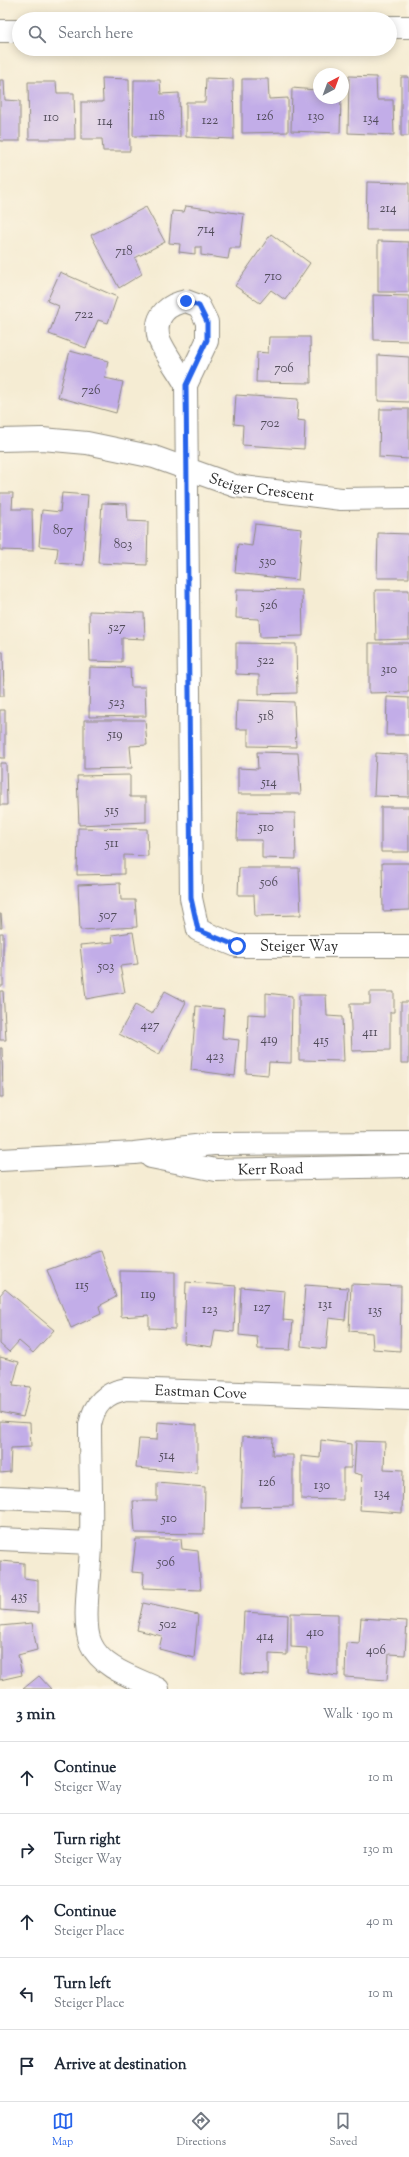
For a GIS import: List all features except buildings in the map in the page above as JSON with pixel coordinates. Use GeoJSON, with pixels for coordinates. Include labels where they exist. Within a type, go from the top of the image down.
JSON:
{"type":"FeatureCollection","features":[{"type":"Feature","properties":{"kind":"street"},"geometry":{"type":"LineString","coordinates":[[397,27],[409,27]]}},
{"type":"Feature","properties":{"kind":"street"},"geometry":{"type":"LineString","coordinates":[[0,31],[12,31]]}},
{"type":"Feature","properties":{"kind":"street"},"geometry":{"type":"LineString","coordinates":[[186,385],[187,468]]}},
{"type":"Feature","properties":{"kind":"street","name":"Steiger Crescent"},"geometry":{"type":"LineString","coordinates":[[0,440],[42,439],[87,443],[154,457],[235,486],[341,499],[409,498]]}},
{"type":"Feature","properties":{"kind":"street","name":"Steiger Way"},"geometry":{"type":"LineString","coordinates":[[187,468],[191,898],[198,930],[237,946],[409,946]]}},
{"type":"Feature","properties":{"kind":"street","name":"Kerr Road"},"geometry":{"type":"LineString","coordinates":[[0,1160],[134,1153],[213,1144],[409,1143]]}},
{"type":"Feature","properties":{"kind":"street","name":"Kerr Road"},"geometry":{"type":"LineString","coordinates":[[134,1153],[216,1170],[409,1166]]}},
{"type":"Feature","properties":{"kind":"street","name":"Eastman Cove"},"geometry":{"type":"LineString","coordinates":[[158,1689],[110,1666],[100,1658],[91,1644],[87,1629],[91,1543],[90,1425],[92,1413],[101,1400],[114,1392],[126,1389],[409,1400]]}},
{"type":"Feature","properties":{"kind":"street"},"geometry":{"type":"LineString","coordinates":[[0,1498],[91,1502]]}},
{"type":"Feature","properties":{"kind":"street"},"geometry":{"type":"LineString","coordinates":[[0,1539],[91,1543]]}},
{"type":"Feature","properties":{"kind":"route"},"geometry":{"type":"LineString","coordinates":[[186,301],[199,306],[207,322],[207,340],[186,385],[191,898],[198,930],[237,946]]}}]}
